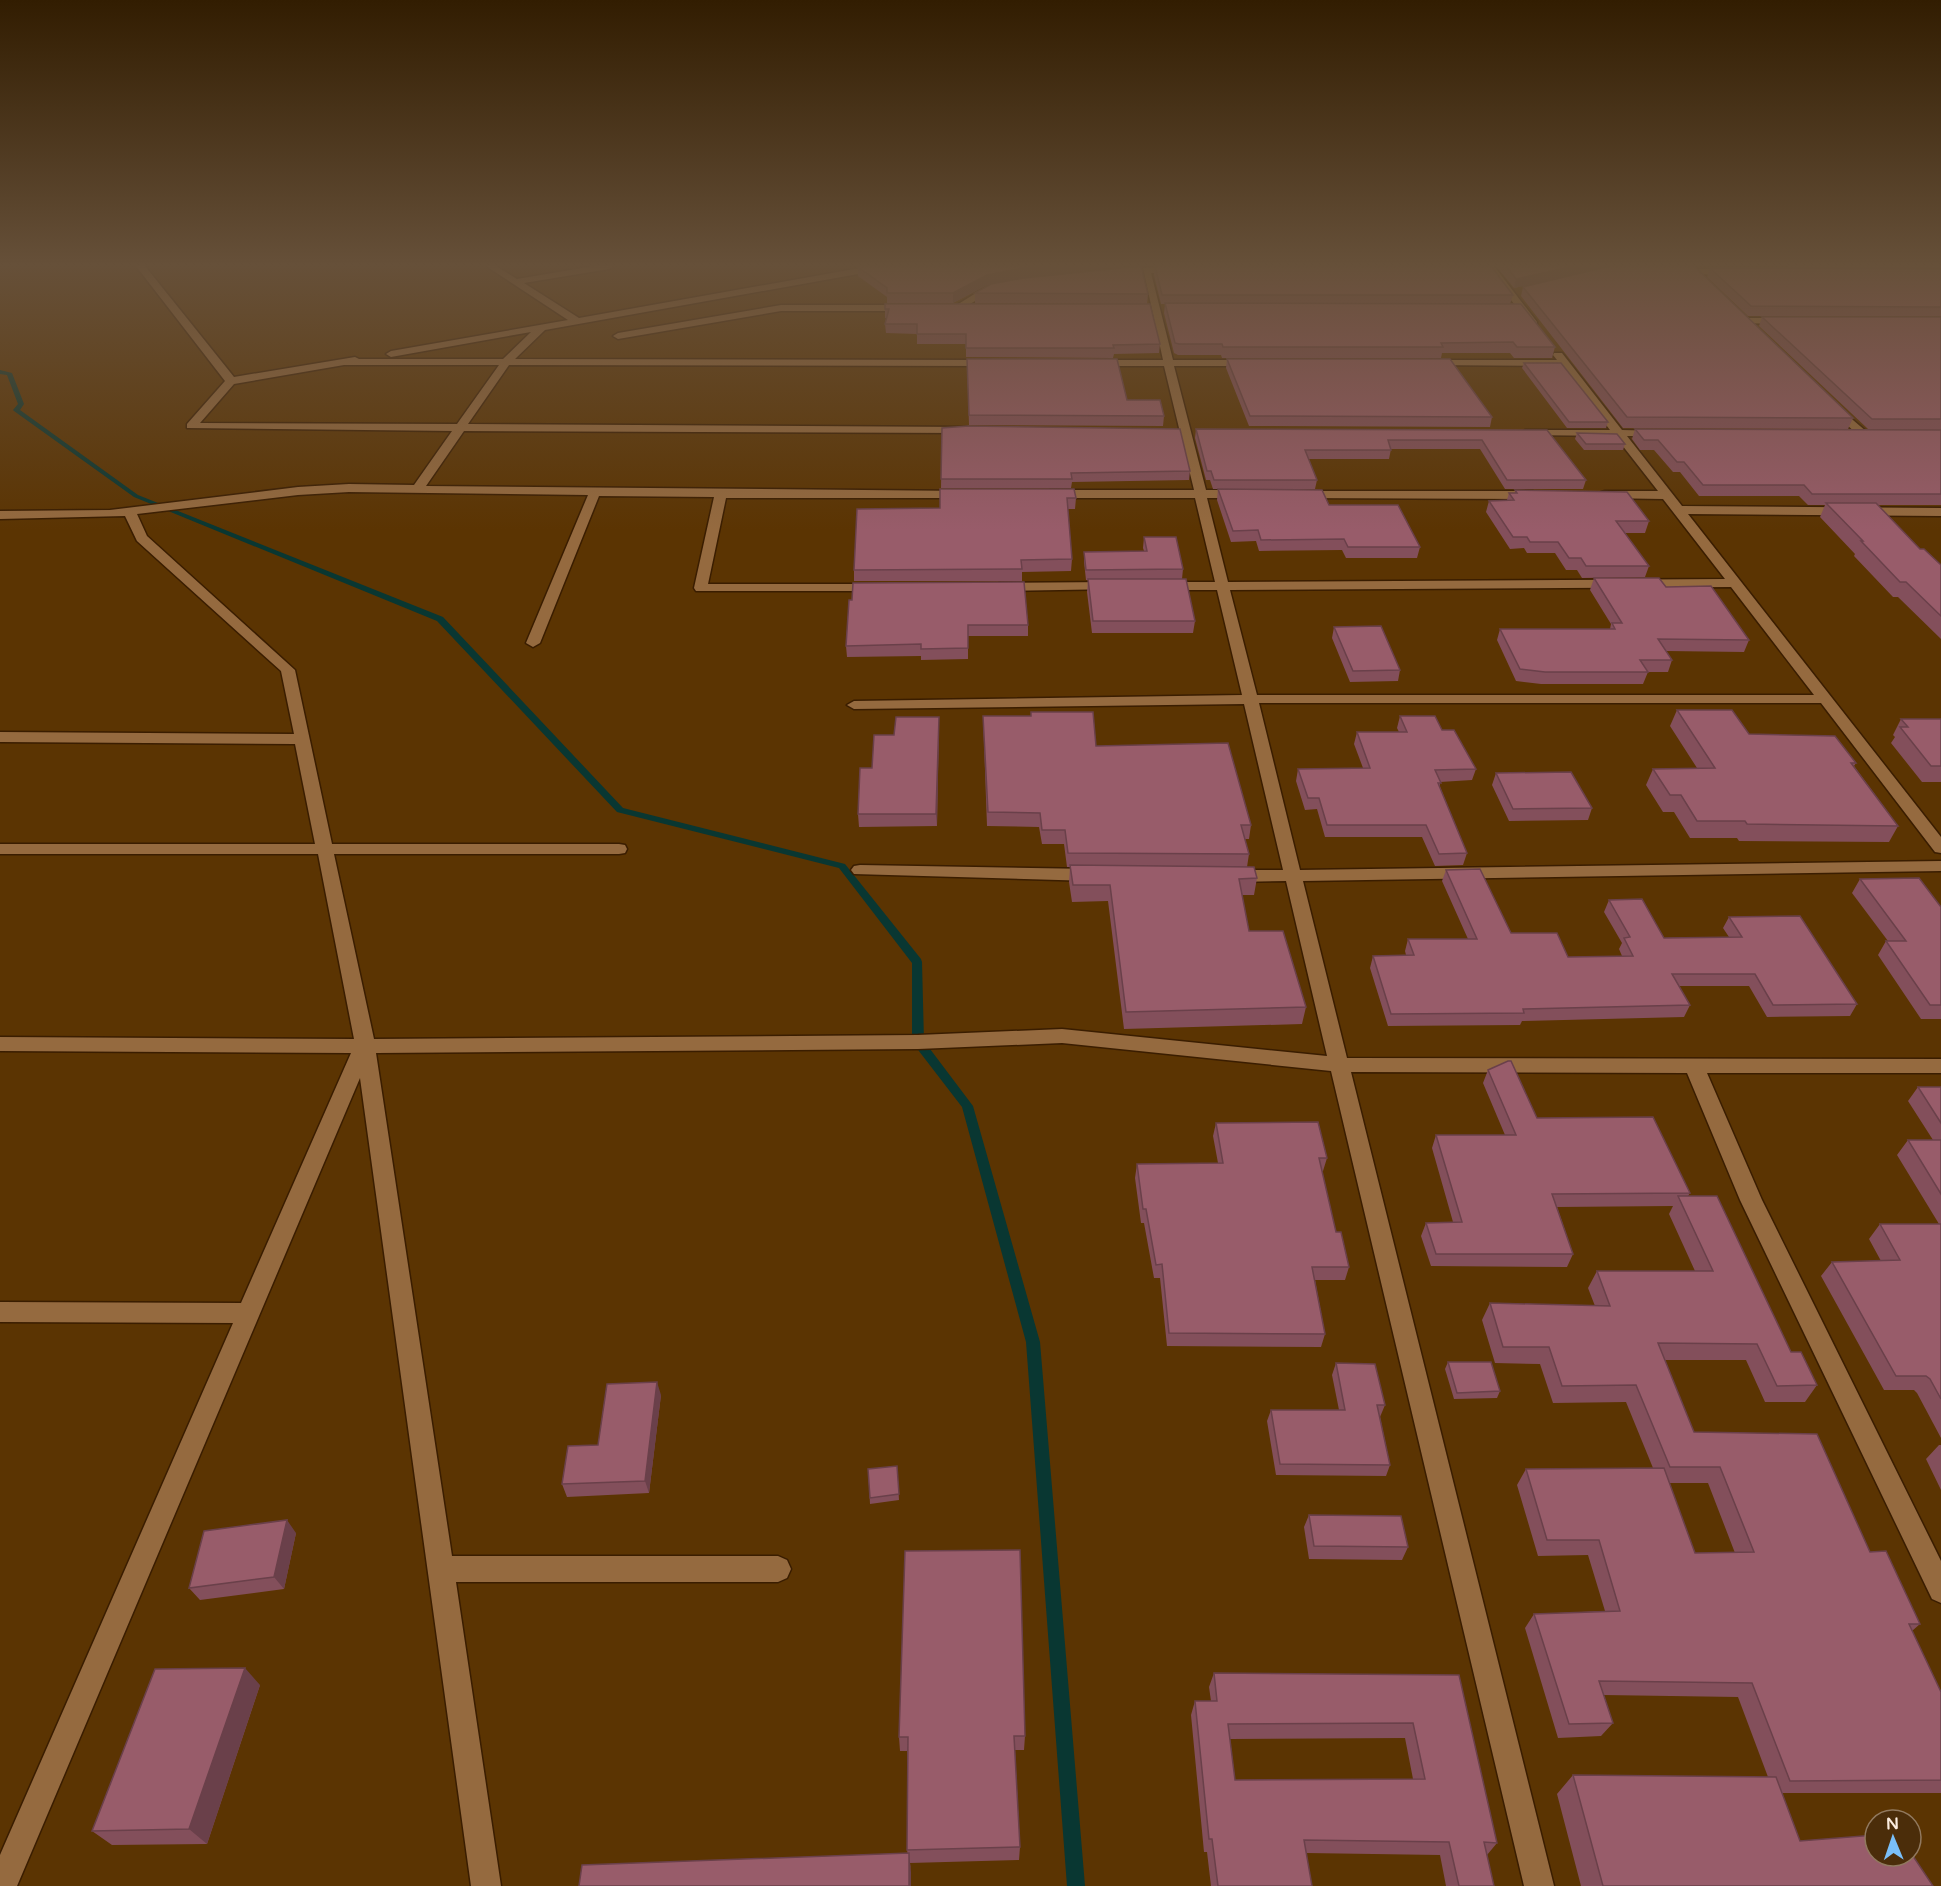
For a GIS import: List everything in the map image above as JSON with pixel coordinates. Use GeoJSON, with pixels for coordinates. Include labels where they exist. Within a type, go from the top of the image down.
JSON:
{"type":"FeatureCollection","features":[{"type":"Feature","properties":{"kind":"street"},"geometry":{"type":"LineString","coordinates":[[210,354],[231,381]]}},
{"type":"Feature","properties":{"kind":"street"},"geometry":{"type":"LineString","coordinates":[[390,354],[231,381],[191,426],[984,430]]}},
{"type":"Feature","properties":{"kind":"street"},"geometry":{"type":"LineString","coordinates":[[418,488],[506,362],[514,354]]}},
{"type":"Feature","properties":{"kind":"street"},"geometry":{"type":"LineString","coordinates":[[1167,354],[1539,1886]]}},
{"type":"Feature","properties":{"kind":"street"},"geometry":{"type":"LineString","coordinates":[[1557,354],[1941,848]]}},
{"type":"Feature","properties":{"kind":"street"},"geometry":{"type":"LineString","coordinates":[[345,362],[1003,363]]}},
{"type":"Feature","properties":{"kind":"street"},"geometry":{"type":"LineString","coordinates":[[1086,363],[1265,363]]}},
{"type":"Feature","properties":{"kind":"street"},"geometry":{"type":"LineString","coordinates":[[1420,363],[1564,363]]}},
{"type":"Feature","properties":{"kind":"street"},"geometry":{"type":"LineString","coordinates":[[1829,402],[1862,434]]}},
{"type":"Feature","properties":{"kind":"street"},"geometry":{"type":"LineString","coordinates":[[1513,433],[1665,434]]}},
{"type":"Feature","properties":{"kind":"street"},"geometry":{"type":"LineString","coordinates":[[0,527],[6,515],[138,512],[298,491],[418,488],[721,494],[973,494]]}},
{"type":"Feature","properties":{"kind":"street"},"geometry":{"type":"LineString","coordinates":[[533,643],[595,492]]}},
{"type":"Feature","properties":{"kind":"street"},"geometry":{"type":"LineString","coordinates":[[721,494],[701,588],[892,587]]}},
{"type":"Feature","properties":{"kind":"street"},"geometry":{"type":"LineString","coordinates":[[1033,494],[1261,495]]}},
{"type":"Feature","properties":{"kind":"street"},"geometry":{"type":"LineString","coordinates":[[1284,495],[1547,495]]}},
{"type":"Feature","properties":{"kind":"street"},"geometry":{"type":"LineString","coordinates":[[1595,495],[1666,495]]}},
{"type":"Feature","properties":{"kind":"street"},"geometry":{"type":"LineString","coordinates":[[1678,510],[1941,512]]}},
{"type":"Feature","properties":{"kind":"street"},"geometry":{"type":"LineString","coordinates":[[138,512],[141,538],[288,670],[300,739],[325,849],[364,1044],[486,1886]]}},
{"type":"Feature","properties":{"kind":"street"},"geometry":{"type":"LineString","coordinates":[[1152,586],[1735,583]]}},
{"type":"Feature","properties":{"kind":"street"},"geometry":{"type":"LineString","coordinates":[[987,587],[1128,586]]}},
{"type":"Feature","properties":{"kind":"street"},"geometry":{"type":"LineString","coordinates":[[854,705],[1251,699],[1825,699]]}},
{"type":"Feature","properties":{"kind":"street"},"geometry":{"type":"LineString","coordinates":[[0,737],[300,739]]}},
{"type":"Feature","properties":{"kind":"street"},"geometry":{"type":"LineString","coordinates":[[0,849],[619,849]]}},
{"type":"Feature","properties":{"kind":"street"},"geometry":{"type":"LineString","coordinates":[[1211,876],[1941,866]]}},
{"type":"Feature","properties":{"kind":"street"},"geometry":{"type":"LineString","coordinates":[[860,870],[1105,875]]}},
{"type":"Feature","properties":{"kind":"street"},"geometry":{"type":"LineString","coordinates":[[0,1044],[918,1042],[1062,1036],[1340,1065],[1941,1066]]}},
{"type":"Feature","properties":{"kind":"street"},"geometry":{"type":"LineString","coordinates":[[2,1886],[364,1044]]}},
{"type":"Feature","properties":{"kind":"street"},"geometry":{"type":"LineString","coordinates":[[1694,1065],[1751,1200],[1941,1590]]}},
{"type":"Feature","properties":{"kind":"street"},"geometry":{"type":"LineString","coordinates":[[0,1312],[249,1313]]}},
{"type":"Feature","properties":{"kind":"street"},"geometry":{"type":"LineString","coordinates":[[439,1569],[777,1569]]}},
{"type":"Feature","properties":{"kind":"building"},"geometry":{"type":"Polygon","coordinates":[[[1577,354],[1786,354],[1853,418],[1627,417],[1577,354]]]}},
{"type":"Feature","properties":{"kind":"building"},"geometry":{"type":"Polygon","coordinates":[[[1802,354],[1941,354],[1941,419],[1872,419],[1802,354]]]}},
{"type":"Feature","properties":{"kind":"building"},"geometry":{"type":"Polygon","coordinates":[[[967,359],[1117,359],[1127,400],[1160,400],[1164,416],[969,415],[967,359]]]}},
{"type":"Feature","properties":{"kind":"building"},"geometry":{"type":"Polygon","coordinates":[[[1227,359],[1450,359],[1492,417],[1250,416],[1227,359]]]}},
{"type":"Feature","properties":{"kind":"building"},"geometry":{"type":"Polygon","coordinates":[[[1524,363],[1561,363],[1608,422],[1569,422],[1524,363]]]}},
{"type":"Feature","properties":{"kind":"building"},"geometry":{"type":"Polygon","coordinates":[[[969,426],[1180,429],[1190,471],[1071,473],[1072,479],[941,479],[942,428],[969,426]]]}},
{"type":"Feature","properties":{"kind":"building"},"geometry":{"type":"Polygon","coordinates":[[[1196,429],[1547,430],[1586,480],[1507,480],[1482,440],[1388,440],[1391,450],[1305,450],[1317,480],[1214,480],[1211,471],[1207,471],[1196,429]]]}},
{"type":"Feature","properties":{"kind":"building"},"geometry":{"type":"Polygon","coordinates":[[[1635,429],[1941,430],[1941,494],[1812,494],[1804,485],[1703,485],[1684,462],[1677,462],[1658,440],[1644,440],[1635,429]]]}},
{"type":"Feature","properties":{"kind":"building"},"geometry":{"type":"Polygon","coordinates":[[[1577,433],[1617,434],[1625,444],[1586,444],[1577,433]]]}},
{"type":"Feature","properties":{"kind":"building"},"geometry":{"type":"Polygon","coordinates":[[[940,489],[1074,489],[1076,498],[1067,498],[1072,559],[1021,560],[1022,569],[854,570],[857,509],[940,508],[940,489]]]}},
{"type":"Feature","properties":{"kind":"building"},"geometry":{"type":"Polygon","coordinates":[[[1218,489],[1322,490],[1329,505],[1398,505],[1420,547],[1348,547],[1344,539],[1261,540],[1258,530],[1233,531],[1218,489]]]}},
{"type":"Feature","properties":{"kind":"building"},"geometry":{"type":"Polygon","coordinates":[[[1515,490],[1627,492],[1649,521],[1616,521],[1649,566],[1586,566],[1581,558],[1569,558],[1558,542],[1530,542],[1527,537],[1513,537],[1489,501],[1514,500],[1509,493],[1517,493],[1515,490]]]}},
{"type":"Feature","properties":{"kind":"building"},"geometry":{"type":"Polygon","coordinates":[[[1826,503],[1876,503],[1920,549],[1924,549],[1941,565],[1941,616],[1906,582],[1900,582],[1826,503]]]}},
{"type":"Feature","properties":{"kind":"building"},"geometry":{"type":"Polygon","coordinates":[[[1144,537],[1176,537],[1183,569],[1086,570],[1084,552],[1147,551],[1144,537]]]}},
{"type":"Feature","properties":{"kind":"building"},"geometry":{"type":"Polygon","coordinates":[[[1594,578],[1659,578],[1666,587],[1711,586],[1749,640],[1658,639],[1672,660],[1640,660],[1648,672],[1545,672],[1520,669],[1500,629],[1615,629],[1612,623],[1622,623],[1594,578]]]}},
{"type":"Feature","properties":{"kind":"building"},"geometry":{"type":"Polygon","coordinates":[[[1088,579],[1186,579],[1195,621],[1093,621],[1088,579]]]}},
{"type":"Feature","properties":{"kind":"building"},"geometry":{"type":"Polygon","coordinates":[[[1024,582],[1028,625],[968,625],[968,648],[921,649],[921,644],[846,646],[849,600],[852,600],[853,583],[1024,582]]]}},
{"type":"Feature","properties":{"kind":"building"},"geometry":{"type":"Polygon","coordinates":[[[1381,626],[1400,670],[1353,671],[1334,627],[1381,626]]]}},
{"type":"Feature","properties":{"kind":"building"},"geometry":{"type":"Polygon","coordinates":[[[1677,710],[1732,710],[1749,734],[1835,736],[1856,763],[1851,763],[1898,826],[1697,821],[1681,795],[1670,795],[1653,769],[1715,768],[1677,710]]]}},
{"type":"Feature","properties":{"kind":"building"},"geometry":{"type":"Polygon","coordinates":[[[1031,712],[1093,712],[1096,746],[1228,743],[1251,825],[1241,825],[1249,854],[1068,853],[1065,830],[1042,830],[1040,813],[988,812],[983,716],[1031,716],[1031,712]]]}},
{"type":"Feature","properties":{"kind":"building"},"geometry":{"type":"Polygon","coordinates":[[[1400,716],[1435,716],[1442,730],[1454,730],[1476,769],[1435,770],[1441,783],[1438,783],[1467,853],[1439,854],[1426,825],[1327,825],[1319,798],[1308,798],[1298,769],[1370,768],[1357,732],[1407,732],[1400,716]]]}},
{"type":"Feature","properties":{"kind":"building"},"geometry":{"type":"Polygon","coordinates":[[[896,717],[939,717],[936,814],[858,814],[860,768],[872,768],[874,735],[894,735],[896,717]]]}},
{"type":"Feature","properties":{"kind":"building"},"geometry":{"type":"Polygon","coordinates":[[[1901,719],[1941,719],[1941,766],[1931,766],[1900,727],[1908,727],[1901,719]]]}},
{"type":"Feature","properties":{"kind":"building"},"geometry":{"type":"Polygon","coordinates":[[[1571,772],[1592,808],[1513,809],[1496,773],[1571,772]]]}},
{"type":"Feature","properties":{"kind":"building"},"geometry":{"type":"Polygon","coordinates":[[[1070,865],[1254,867],[1257,878],[1239,879],[1249,931],[1283,931],[1306,1007],[1126,1012],[1110,885],[1073,885],[1070,865]]]}},
{"type":"Feature","properties":{"kind":"building"},"geometry":{"type":"Polygon","coordinates":[[[1480,869],[1511,933],[1557,933],[1568,957],[1633,956],[1624,938],[1630,937],[1609,900],[1642,899],[1664,938],[1742,937],[1729,917],[1800,916],[1857,1004],[1773,1005],[1755,974],[1672,974],[1690,1005],[1523,1009],[1524,1013],[1391,1014],[1373,956],[1414,955],[1408,939],[1477,939],[1446,870],[1480,869]]]}},
{"type":"Feature","properties":{"kind":"building"},"geometry":{"type":"Polygon","coordinates":[[[1919,878],[1941,907],[1941,1005],[1930,1005],[1886,941],[1906,941],[1860,879],[1919,878]]]}},
{"type":"Feature","properties":{"kind":"building"},"geometry":{"type":"Polygon","coordinates":[[[1511,1061],[1537,1118],[1653,1117],[1690,1193],[1552,1194],[1573,1254],[1436,1254],[1426,1223],[1462,1222],[1436,1135],[1516,1135],[1488,1070],[1511,1061]]]}},
{"type":"Feature","properties":{"kind":"building"},"geometry":{"type":"Polygon","coordinates":[[[1918,1087],[1941,1087],[1941,1123],[1918,1087]]]}},
{"type":"Feature","properties":{"kind":"building"},"geometry":{"type":"Polygon","coordinates":[[[1318,1122],[1327,1158],[1319,1158],[1336,1232],[1341,1232],[1349,1267],[1312,1267],[1325,1334],[1169,1333],[1162,1264],[1156,1265],[1146,1209],[1143,1209],[1137,1164],[1223,1163],[1216,1123],[1318,1122]]]}},
{"type":"Feature","properties":{"kind":"building"},"geometry":{"type":"Polygon","coordinates":[[[1908,1140],[1941,1140],[1941,1194],[1908,1140]]]}},
{"type":"Feature","properties":{"kind":"building"},"geometry":{"type":"Polygon","coordinates":[[[1678,1196],[1717,1196],[1791,1352],[1801,1352],[1817,1385],[1777,1386],[1757,1344],[1658,1343],[1694,1432],[1817,1434],[1870,1552],[1886,1551],[1920,1624],[1909,1624],[1941,1692],[1941,1780],[1790,1781],[1752,1683],[1599,1681],[1613,1723],[1569,1724],[1534,1614],[1620,1611],[1599,1540],[1547,1540],[1526,1469],[1664,1468],[1695,1553],[1754,1552],[1720,1467],[1670,1467],[1636,1385],[1562,1386],[1549,1347],[1503,1347],[1490,1303],[1610,1306],[1597,1271],[1713,1271],[1678,1196]]]}},
{"type":"Feature","properties":{"kind":"building"},"geometry":{"type":"Polygon","coordinates":[[[1880,1224],[1941,1224],[1941,1399],[1926,1376],[1896,1376],[1832,1262],[1900,1260],[1880,1224]]]}},
{"type":"Feature","properties":{"kind":"building"},"geometry":{"type":"Polygon","coordinates":[[[1448,1362],[1491,1362],[1500,1391],[1457,1393],[1448,1362]]]}},
{"type":"Feature","properties":{"kind":"building"},"geometry":{"type":"Polygon","coordinates":[[[1336,1363],[1375,1364],[1385,1405],[1377,1405],[1390,1465],[1280,1464],[1271,1410],[1345,1410],[1336,1363]]]}},
{"type":"Feature","properties":{"kind":"building"},"geometry":{"type":"Polygon","coordinates":[[[657,1382],[645,1481],[562,1484],[568,1446],[598,1445],[607,1384],[657,1382]]]}},
{"type":"Feature","properties":{"kind":"building"},"geometry":{"type":"Polygon","coordinates":[[[897,1466],[899,1494],[870,1498],[868,1469],[897,1466]]]}},
{"type":"Feature","properties":{"kind":"building"},"geometry":{"type":"Polygon","coordinates":[[[1309,1515],[1401,1516],[1408,1547],[1314,1546],[1309,1515]]]}},
{"type":"Feature","properties":{"kind":"building"},"geometry":{"type":"Polygon","coordinates":[[[287,1520],[274,1577],[189,1588],[204,1531],[287,1520]]]}},
{"type":"Feature","properties":{"kind":"building"},"geometry":{"type":"Polygon","coordinates":[[[1020,1550],[1025,1736],[1014,1736],[1020,1847],[907,1850],[908,1737],[899,1737],[905,1551],[1020,1550]]]}},
{"type":"Feature","properties":{"kind":"building"},"geometry":{"type":"Polygon","coordinates":[[[245,1668],[189,1829],[92,1831],[155,1669],[245,1668]]]}},
{"type":"Feature","properties":{"kind":"building"},"geometry":{"type":"Polygon","coordinates":[[[1214,1673],[1459,1675],[1497,1843],[1484,1842],[1494,1886],[1459,1886],[1449,1842],[1304,1840],[1312,1886],[1218,1886],[1212,1839],[1209,1839],[1195,1701],[1217,1701],[1214,1673]],[[1413,1723],[1228,1724],[1235,1780],[1425,1779],[1413,1723]]]}},
{"type":"Feature","properties":{"kind":"building"},"geometry":{"type":"Polygon","coordinates":[[[1573,1775],[1776,1777],[1800,1841],[1863,1836],[1863,1868],[1921,1868],[1933,1886],[1603,1886],[1573,1775]]]}},
{"type":"Feature","properties":{"kind":"building"},"geometry":{"type":"Polygon","coordinates":[[[909,1853],[909,1886],[579,1886],[582,1865],[909,1853]]]}},
{"type":"Feature","properties":{"kind":"waterway"},"geometry":{"type":"LineString","coordinates":[[0,372],[9,373],[21,404],[16,410],[136,496],[440,619],[620,810],[842,866],[917,962],[918,1042],[967,1106],[1033,1342],[1076,1886]]}}]}
